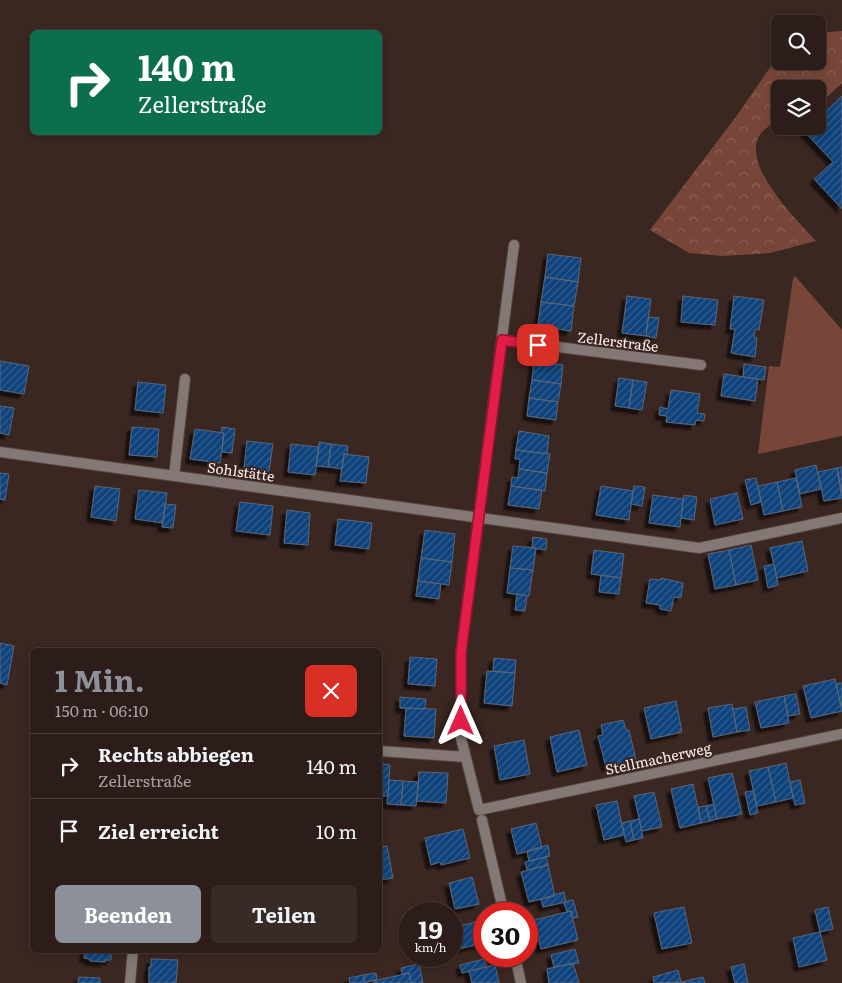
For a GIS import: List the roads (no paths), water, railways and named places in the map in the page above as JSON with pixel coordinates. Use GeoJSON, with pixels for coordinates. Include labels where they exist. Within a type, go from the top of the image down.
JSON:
{"type":"FeatureCollection","features":[{"type":"Feature","properties":{"kind":"street"},"geometry":{"type":"LineString","coordinates":[[501,902],[461,738],[461,653],[514,245]]}},
{"type":"Feature","properties":{"kind":"street","name":"Zellerstraße"},"geometry":{"type":"LineString","coordinates":[[502,340],[701,365]]}},
{"type":"Feature","properties":{"kind":"street"},"geometry":{"type":"LineString","coordinates":[[174,476],[185,379]]}},
{"type":"Feature","properties":{"kind":"street","name":"Sohlstätte"},"geometry":{"type":"LineString","coordinates":[[0,452],[479,518]]}},
{"type":"Feature","properties":{"kind":"street"},"geometry":{"type":"LineString","coordinates":[[479,518],[699,548],[842,518]]}},
{"type":"Feature","properties":{"kind":"street","name":"Stellmacherweg"},"geometry":{"type":"LineString","coordinates":[[480,815],[842,734]]}},
{"type":"Feature","properties":{"kind":"street"},"geometry":{"type":"LineString","coordinates":[[382,751],[466,757]]}},
{"type":"Feature","properties":{"kind":"street"},"geometry":{"type":"LineString","coordinates":[[130,983],[134,953]]}},
{"type":"Feature","properties":{"kind":"street"},"geometry":{"type":"LineString","coordinates":[[517,967],[521,983]]}}]}
